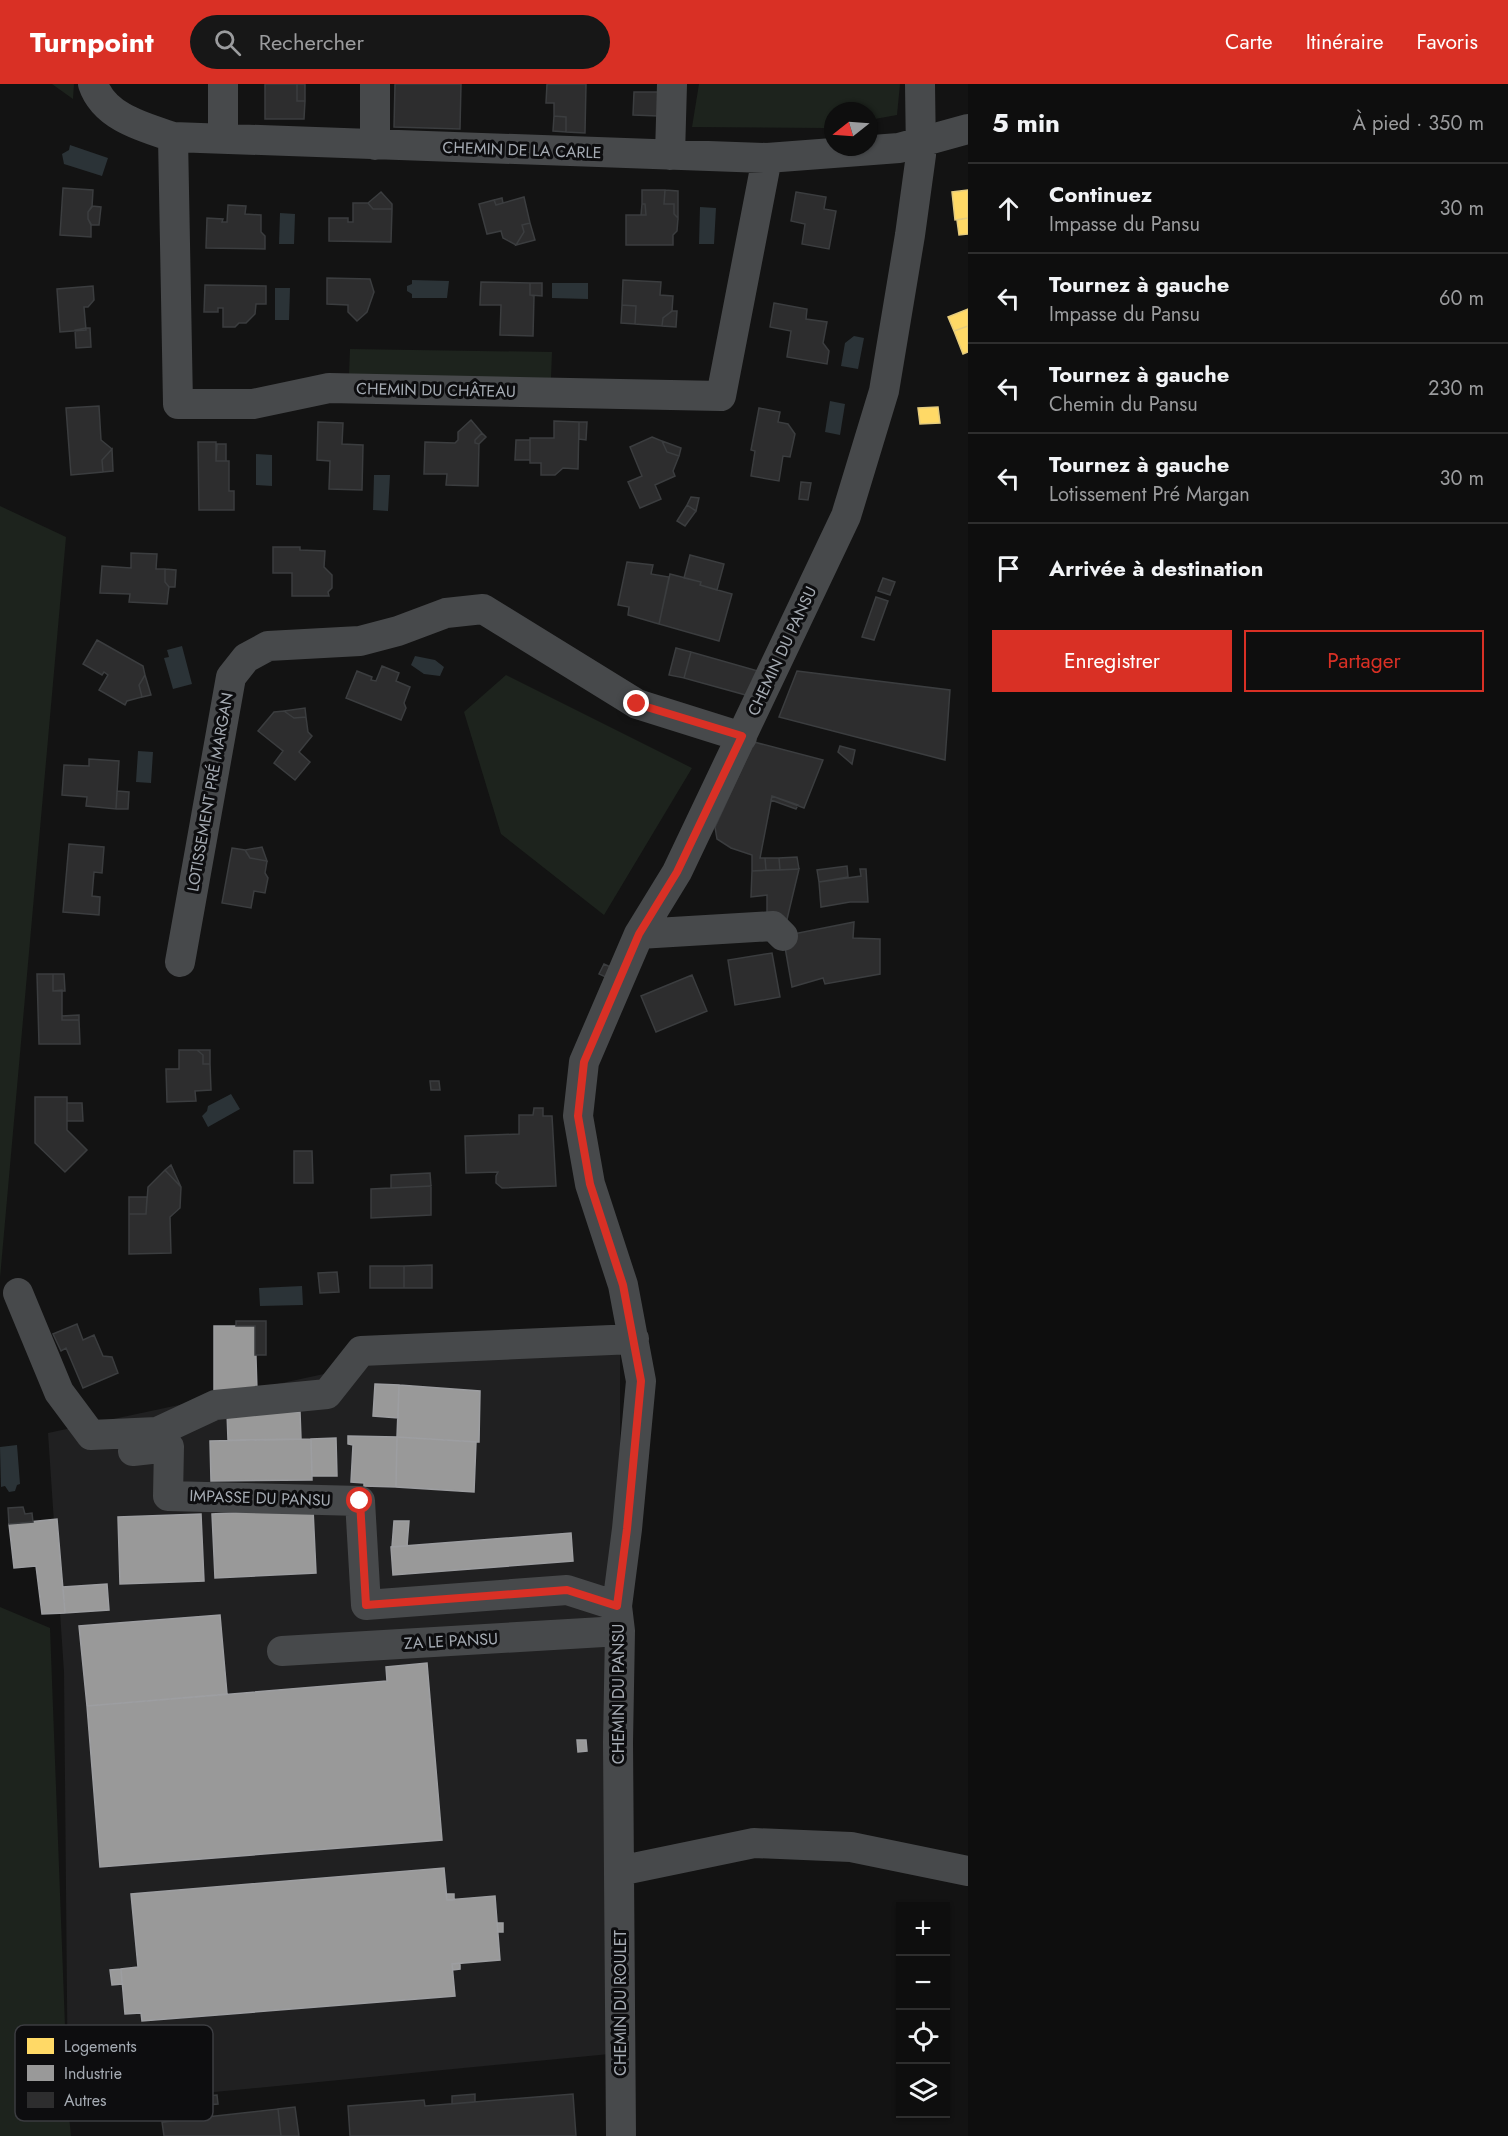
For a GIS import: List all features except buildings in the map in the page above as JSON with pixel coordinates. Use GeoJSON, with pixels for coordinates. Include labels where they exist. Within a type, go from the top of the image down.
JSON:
{"type":"FeatureCollection","features":[{"type":"Feature","properties":{"kind":"street","name":"CHEMIN DE LA CARLE"},"geometry":{"type":"LineString","coordinates":[[93,84],[108,109],[136,124],[173,137],[767,158],[899,148],[968,129]]}},
{"type":"Feature","properties":{"kind":"street"},"geometry":{"type":"LineString","coordinates":[[223,84],[223,139]]}},
{"type":"Feature","properties":{"kind":"street"},"geometry":{"type":"LineString","coordinates":[[375,84],[375,144]]}},
{"type":"Feature","properties":{"kind":"street"},"geometry":{"type":"LineString","coordinates":[[670,155],[672,84]]}},
{"type":"Feature","properties":{"kind":"street","name":"CHEMIN DU PANSU"},"geometry":{"type":"LineString","coordinates":[[619,1870],[619,1618],[641,1381],[623,1285],[590,1184],[578,1116],[584,1062],[639,934],[677,872],[846,516],[884,392],[921,155],[920,84]]}},
{"type":"Feature","properties":{"kind":"street","name":"CHEMIN DU CHÂTEAU"},"geometry":{"type":"LineString","coordinates":[[173,137],[178,404],[253,404],[329,388],[721,396],[767,158]]}},
{"type":"Feature","properties":{"kind":"street","name":"LOTISSEMENT PRÉ MARGAN"},"geometry":{"type":"LineString","coordinates":[[180,962],[231,677],[246,658],[268,646],[360,641],[398,631],[446,613],[483,609],[637,704],[742,736]]}},
{"type":"Feature","properties":{"kind":"street"},"geometry":{"type":"LineString","coordinates":[[639,934],[773,926],[783,936]]}},
{"type":"Feature","properties":{"kind":"street"},"geometry":{"type":"LineString","coordinates":[[18,1293],[59,1392],[91,1435],[157,1432],[215,1405],[327,1394],[361,1351],[633,1339]]}},
{"type":"Feature","properties":{"kind":"street","name":"IMPASSE DU PANSU"},"geometry":{"type":"LineString","coordinates":[[103,1455],[169,1447],[168,1496],[360,1501],[366,1605],[567,1590],[619,1618]]}},
{"type":"Feature","properties":{"kind":"street","name":"ZA LE PANSU"},"geometry":{"type":"LineString","coordinates":[[282,1651],[619,1618]]}},
{"type":"Feature","properties":{"kind":"street"},"geometry":{"type":"LineString","coordinates":[[619,1870],[754,1843],[851,1847],[968,1871]]}},
{"type":"Feature","properties":{"kind":"street","name":"CHEMIN DU ROULET"},"geometry":{"type":"LineString","coordinates":[[619,1870],[621,2136]]}},
{"type":"Feature","properties":{"kind":"shaded area"},"geometry":{"type":"Polygon","coordinates":[[[52,84],[74,84],[73,99],[52,84]]]}},
{"type":"Feature","properties":{"kind":"shaded area"},"geometry":{"type":"Polygon","coordinates":[[[699,84],[900,84],[897,115],[878,118],[878,102],[824,102],[824,128],[692,127],[699,84]]]}},
{"type":"Feature","properties":{"kind":"shaded area"},"geometry":{"type":"Polygon","coordinates":[[[70,145],[108,158],[102,176],[64,164],[62,154],[69,150],[70,145]]]}},
{"type":"Feature","properties":{"kind":"shaded area"},"geometry":{"type":"Polygon","coordinates":[[[700,207],[716,208],[714,244],[699,244],[700,207]]]}},
{"type":"Feature","properties":{"kind":"shaded area"},"geometry":{"type":"Polygon","coordinates":[[[280,213],[295,214],[294,244],[279,244],[280,213]]]}},
{"type":"Feature","properties":{"kind":"shaded area"},"geometry":{"type":"Polygon","coordinates":[[[412,280],[449,281],[447,298],[412,298],[412,294],[407,291],[407,286],[412,284],[412,280]]]}},
{"type":"Feature","properties":{"kind":"shaded area"},"geometry":{"type":"Polygon","coordinates":[[[552,283],[588,283],[588,299],[552,298],[552,283]]]}},
{"type":"Feature","properties":{"kind":"shaded area"},"geometry":{"type":"Polygon","coordinates":[[[275,288],[290,288],[289,320],[275,320],[275,288]]]}},
{"type":"Feature","properties":{"kind":"shaded area"},"geometry":{"type":"Polygon","coordinates":[[[854,336],[864,338],[858,369],[841,366],[845,343],[854,336]]]}},
{"type":"Feature","properties":{"kind":"shaded area"},"geometry":{"type":"Polygon","coordinates":[[[350,349],[552,352],[551,378],[349,375],[350,349]]]}},
{"type":"Feature","properties":{"kind":"shaded area"},"geometry":{"type":"Polygon","coordinates":[[[830,401],[845,404],[840,435],[825,432],[830,401]]]}},
{"type":"Feature","properties":{"kind":"shaded area"},"geometry":{"type":"Polygon","coordinates":[[[256,454],[272,455],[272,486],[256,485],[256,454]]]}},
{"type":"Feature","properties":{"kind":"shaded area"},"geometry":{"type":"Polygon","coordinates":[[[374,475],[390,475],[388,511],[373,510],[374,475]]]}},
{"type":"Feature","properties":{"kind":"shaded area"},"geometry":{"type":"Polygon","coordinates":[[[0,506],[66,537],[0,1278],[0,506]]]}},
{"type":"Feature","properties":{"kind":"shaded area"},"geometry":{"type":"Polygon","coordinates":[[[182,646],[192,684],[173,689],[164,658],[169,657],[167,650],[182,646]]]}},
{"type":"Feature","properties":{"kind":"shaded area"},"geometry":{"type":"Polygon","coordinates":[[[415,656],[435,660],[444,667],[440,676],[424,674],[411,665],[415,656]]]}},
{"type":"Feature","properties":{"kind":"shaded area"},"geometry":{"type":"Polygon","coordinates":[[[506,675],[692,768],[604,915],[501,834],[464,712],[506,675]]]}},
{"type":"Feature","properties":{"kind":"shaded area"},"geometry":{"type":"Polygon","coordinates":[[[138,751],[153,752],[151,783],[136,782],[138,751]]]}},
{"type":"Feature","properties":{"kind":"shaded area"},"geometry":{"type":"Polygon","coordinates":[[[231,1094],[240,1109],[208,1127],[202,1116],[208,1106],[231,1094]]]}},
{"type":"Feature","properties":{"kind":"shaded area"},"geometry":{"type":"Polygon","coordinates":[[[302,1286],[303,1305],[260,1306],[259,1288],[302,1286]]]}},
{"type":"Feature","properties":{"kind":"shaded area"},"geometry":{"type":"Polygon","coordinates":[[[620,1348],[620,2053],[213,2092],[213,2025],[67,2025],[64,1672],[48,1433],[366,1365],[620,1348]]]}},
{"type":"Feature","properties":{"kind":"shaded area"},"geometry":{"type":"Polygon","coordinates":[[[17,1445],[20,1484],[17,1485],[15,1491],[9,1492],[5,1486],[1,1487],[0,1447],[17,1445]]]}},
{"type":"Feature","properties":{"kind":"shaded area"},"geometry":{"type":"Polygon","coordinates":[[[0,1607],[50,1628],[65,2025],[15,2025],[15,2121],[70,2121],[71,2136],[0,2136],[0,1607]]]}},
{"type":"Feature","properties":{"kind":"route"},"geometry":{"type":"LineString","coordinates":[[360,1501],[366,1605],[567,1590],[617,1606],[641,1381],[623,1285],[590,1184],[578,1116],[584,1062],[639,934],[677,872],[742,736],[637,704]]}}]}
